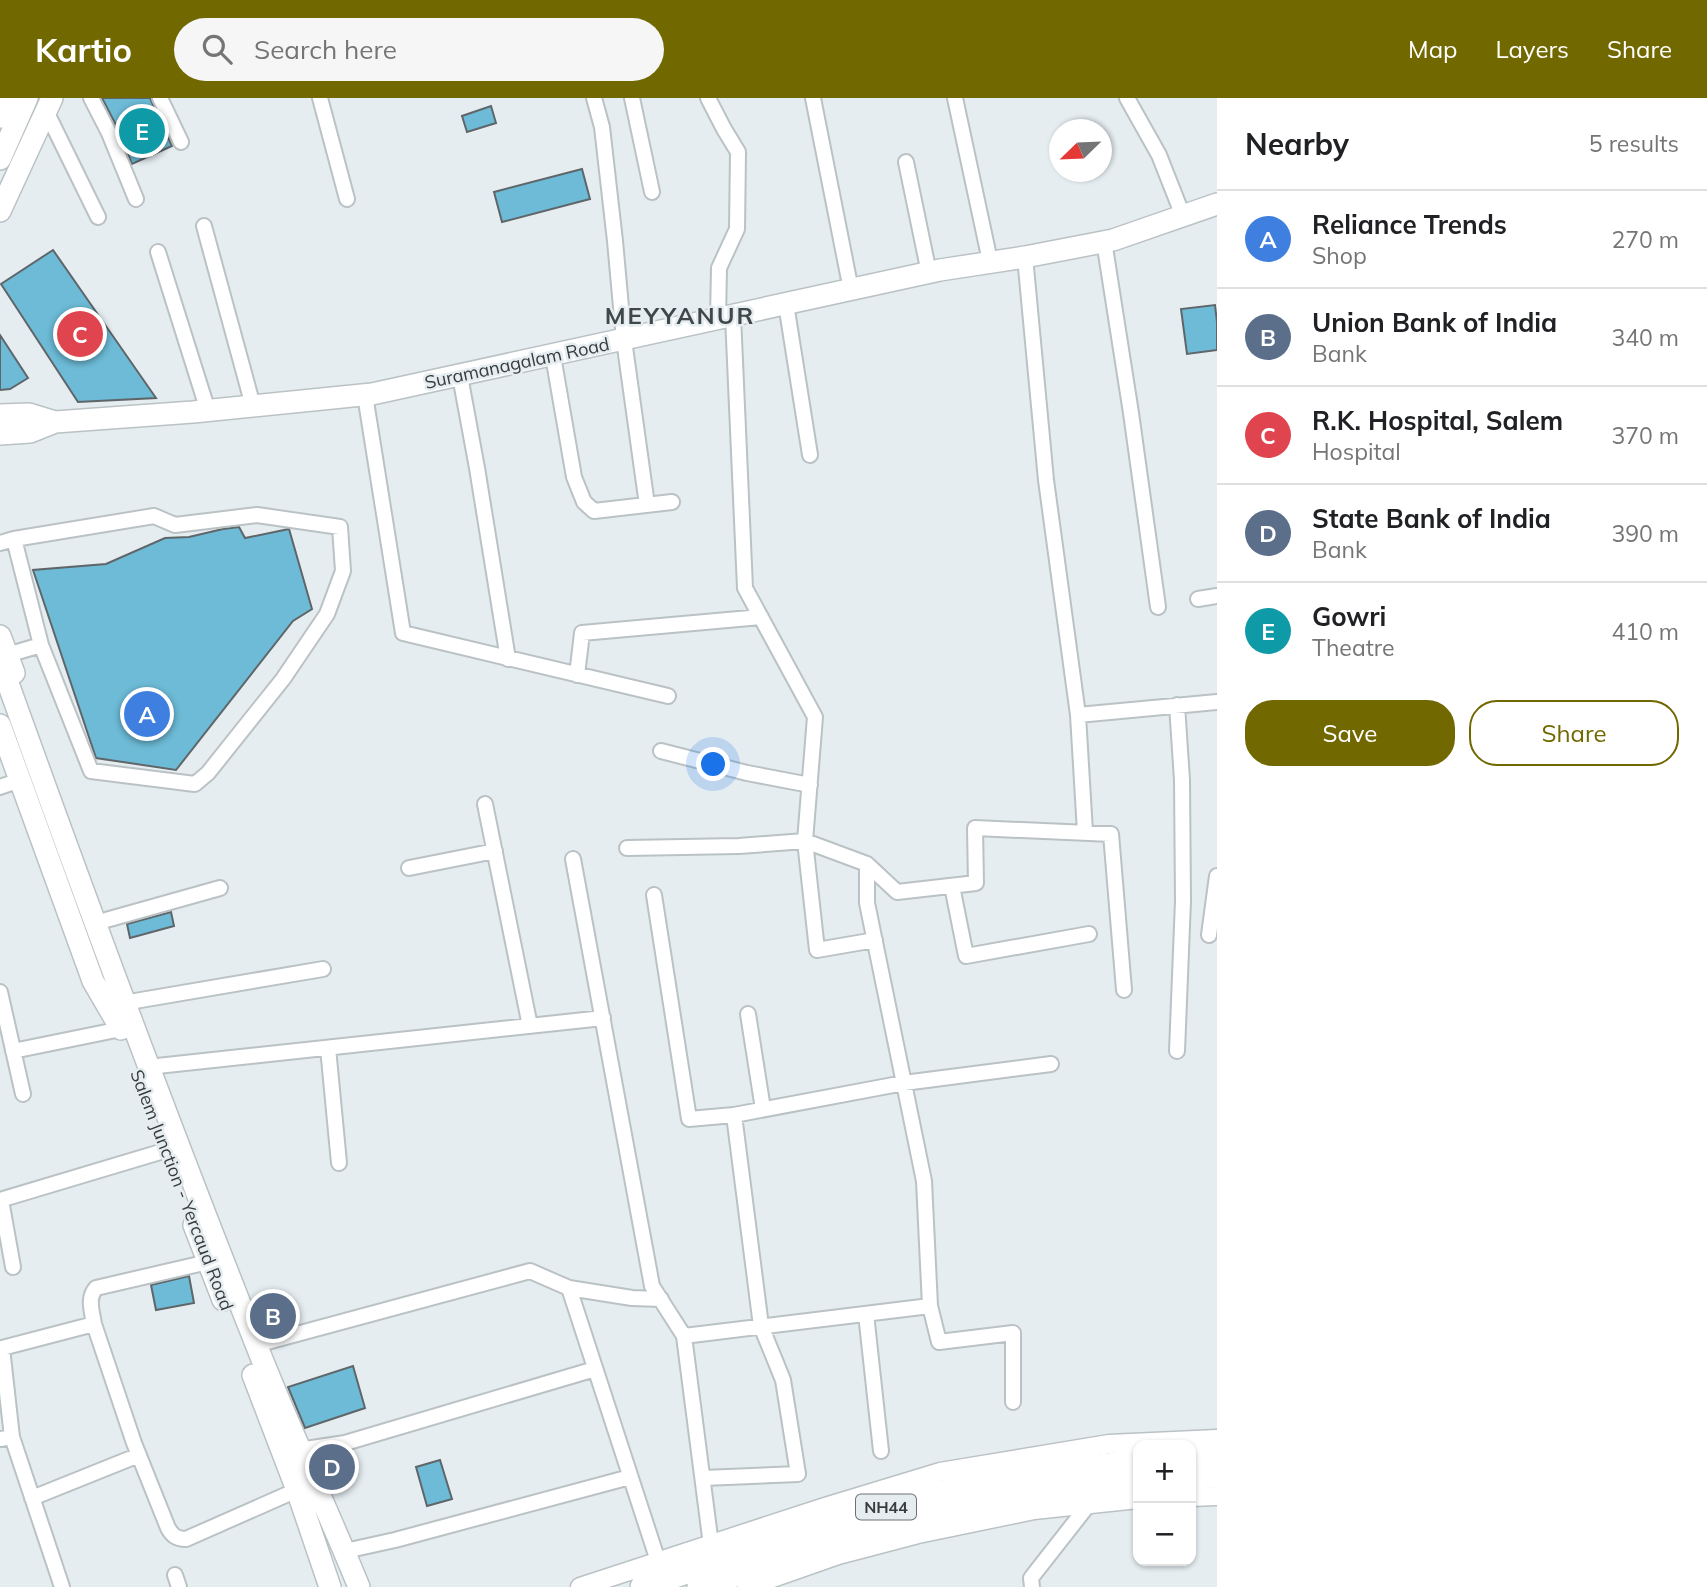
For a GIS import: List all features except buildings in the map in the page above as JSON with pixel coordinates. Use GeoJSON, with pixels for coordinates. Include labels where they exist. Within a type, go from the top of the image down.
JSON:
{"type":"FeatureCollection","features":[{"type":"Feature","properties":{"kind":"highway"},"geometry":{"type":"LineString","coordinates":[[1196,1458],[1217,1456]]}},
{"type":"Feature","properties":{"kind":"highway","name":"NH44"},"geometry":{"type":"LineString","coordinates":[[642,1587],[850,1517],[924,1496],[1018,1476],[1133,1462]]}},
{"type":"Feature","properties":{"kind":"highway"},"geometry":{"type":"LineString","coordinates":[[1196,1477],[1217,1476]]}},
{"type":"Feature","properties":{"kind":"highway","name":"NH44"},"geometry":{"type":"LineString","coordinates":[[699,1587],[912,1517],[1023,1495],[1133,1481]]}},
{"type":"Feature","properties":{"kind":"main road"},"geometry":{"type":"LineString","coordinates":[[0,134],[11,101]]}},
{"type":"Feature","properties":{"kind":"main road"},"geometry":{"type":"LineString","coordinates":[[0,159],[11,101]]}},
{"type":"Feature","properties":{"kind":"main road"},"geometry":{"type":"LineString","coordinates":[[0,183],[45,101]]}},
{"type":"Feature","properties":{"kind":"main road"},"geometry":{"type":"LineString","coordinates":[[0,196],[45,101]]}},
{"type":"Feature","properties":{"kind":"main road"},"geometry":{"type":"LineString","coordinates":[[0,211],[45,101]]}},
{"type":"Feature","properties":{"kind":"main road","name":"Suramanagalam Road"},"geometry":{"type":"LineString","coordinates":[[55,422],[208,411],[365,395],[929,273],[1113,240],[1217,204]]}},
{"type":"Feature","properties":{"kind":"main road"},"geometry":{"type":"LineString","coordinates":[[0,415],[29,414],[55,422]]}},
{"type":"Feature","properties":{"kind":"main road"},"geometry":{"type":"LineString","coordinates":[[0,434],[30,432],[55,422]]}},
{"type":"Feature","properties":{"kind":"main road"},"geometry":{"type":"LineString","coordinates":[[2,651],[135,1002],[148,1067]]}},
{"type":"Feature","properties":{"kind":"main road"},"geometry":{"type":"LineString","coordinates":[[2,651],[107,974],[121,1029]]}},
{"type":"Feature","properties":{"kind":"main road"},"geometry":{"type":"LineString","coordinates":[[0,698],[256,1345],[359,1587]]}},
{"type":"Feature","properties":{"kind":"main road"},"geometry":{"type":"LineString","coordinates":[[0,725],[10,783],[93,981],[121,1029]]}},
{"type":"Feature","properties":{"kind":"main road","name":"Salem Junction - Yercaud Road"},"geometry":{"type":"LineString","coordinates":[[121,1029],[297,1490],[330,1587]]}},
{"type":"Feature","properties":{"kind":"street"},"geometry":{"type":"LineString","coordinates":[[91,98],[109,133],[136,199]]}},
{"type":"Feature","properties":{"kind":"street"},"geometry":{"type":"LineString","coordinates":[[160,98],[181,142]]}},
{"type":"Feature","properties":{"kind":"street"},"geometry":{"type":"LineString","coordinates":[[320,98],[347,198]]}},
{"type":"Feature","properties":{"kind":"street"},"geometry":{"type":"LineString","coordinates":[[594,98],[602,127],[624,340],[647,505]]}},
{"type":"Feature","properties":{"kind":"street"},"geometry":{"type":"LineString","coordinates":[[632,98],[652,192]]}},
{"type":"Feature","properties":{"kind":"street"},"geometry":{"type":"LineString","coordinates":[[708,98],[738,152],[737,229],[719,268],[726,318],[745,588],[815,718],[805,841],[817,950],[875,940]]}},
{"type":"Feature","properties":{"kind":"street"},"geometry":{"type":"LineString","coordinates":[[813,98],[851,290]]}},
{"type":"Feature","properties":{"kind":"street"},"geometry":{"type":"LineString","coordinates":[[955,98],[990,261]]}},
{"type":"Feature","properties":{"kind":"street"},"geometry":{"type":"LineString","coordinates":[[1127,98],[1159,155],[1184,216]]}},
{"type":"Feature","properties":{"kind":"street"},"geometry":{"type":"LineString","coordinates":[[45,101],[98,216]]}},
{"type":"Feature","properties":{"kind":"street"},"geometry":{"type":"LineString","coordinates":[[906,162],[929,273]]}},
{"type":"Feature","properties":{"kind":"street"},"geometry":{"type":"LineString","coordinates":[[204,226],[253,406]]}},
{"type":"Feature","properties":{"kind":"street"},"geometry":{"type":"LineString","coordinates":[[1104,241],[1158,607]]}},
{"type":"Feature","properties":{"kind":"street"},"geometry":{"type":"LineString","coordinates":[[158,252],[208,411]]}},
{"type":"Feature","properties":{"kind":"street"},"geometry":{"type":"LineString","coordinates":[[1025,257],[1046,480],[1078,715],[1085,832]]}},
{"type":"Feature","properties":{"kind":"street"},"geometry":{"type":"LineString","coordinates":[[786,304],[810,455]]}},
{"type":"Feature","properties":{"kind":"street"},"geometry":{"type":"LineString","coordinates":[[554,356],[574,477],[584,502],[594,511],[672,502]]}},
{"type":"Feature","properties":{"kind":"street"},"geometry":{"type":"LineString","coordinates":[[460,376],[508,659]]}},
{"type":"Feature","properties":{"kind":"street"},"geometry":{"type":"LineString","coordinates":[[365,395],[403,633],[668,696]]}},
{"type":"Feature","properties":{"kind":"street"},"geometry":{"type":"LineString","coordinates":[[257,514],[340,527],[343,571],[327,614],[283,678],[208,773],[195,784],[91,771],[41,645],[7,541],[154,516],[175,526],[257,514]]}},
{"type":"Feature","properties":{"kind":"street"},"geometry":{"type":"LineString","coordinates":[[1198,599],[1217,596]]}},
{"type":"Feature","properties":{"kind":"street"},"geometry":{"type":"LineString","coordinates":[[578,675],[582,633],[761,617]]}},
{"type":"Feature","properties":{"kind":"street"},"geometry":{"type":"LineString","coordinates":[[2,651],[41,645]]}},
{"type":"Feature","properties":{"kind":"street"},"geometry":{"type":"LineString","coordinates":[[1078,715],[1216,702],[1217,718]]}},
{"type":"Feature","properties":{"kind":"street"},"geometry":{"type":"LineString","coordinates":[[1177,705],[1182,780],[1183,901],[1177,1051]]}},
{"type":"Feature","properties":{"kind":"street"},"geometry":{"type":"LineString","coordinates":[[662,751],[747,773],[810,785]]}},
{"type":"Feature","properties":{"kind":"street"},"geometry":{"type":"LineString","coordinates":[[485,804],[530,1027]]}},
{"type":"Feature","properties":{"kind":"street"},"geometry":{"type":"LineString","coordinates":[[627,848],[739,846],[805,841],[867,863],[897,892],[976,883],[975,828],[1111,834],[1124,990]]}},
{"type":"Feature","properties":{"kind":"street"},"geometry":{"type":"LineString","coordinates":[[409,868],[495,851]]}},
{"type":"Feature","properties":{"kind":"street"},"geometry":{"type":"LineString","coordinates":[[573,859],[652,1286],[684,1336],[711,1545]]}},
{"type":"Feature","properties":{"kind":"street"},"geometry":{"type":"LineString","coordinates":[[867,863],[867,903],[924,1181],[930,1306],[939,1342],[1013,1333],[1013,1402]]}},
{"type":"Feature","properties":{"kind":"street"},"geometry":{"type":"LineString","coordinates":[[1209,935],[1217,876]]}},
{"type":"Feature","properties":{"kind":"street"},"geometry":{"type":"LineString","coordinates":[[951,886],[966,956],[1089,934]]}},
{"type":"Feature","properties":{"kind":"street"},"geometry":{"type":"LineString","coordinates":[[106,920],[220,888]]}},
{"type":"Feature","properties":{"kind":"street"},"geometry":{"type":"LineString","coordinates":[[654,895],[689,1119],[734,1115],[904,1083],[1051,1064]]}},
{"type":"Feature","properties":{"kind":"street"},"geometry":{"type":"LineString","coordinates":[[135,1002],[323,969]]}},
{"type":"Feature","properties":{"kind":"street"},"geometry":{"type":"LineString","coordinates":[[0,992],[23,1094]]}},
{"type":"Feature","properties":{"kind":"street"},"geometry":{"type":"LineString","coordinates":[[748,1014],[763,1109]]}},
{"type":"Feature","properties":{"kind":"street"},"geometry":{"type":"LineString","coordinates":[[148,1067],[603,1018]]}},
{"type":"Feature","properties":{"kind":"street"},"geometry":{"type":"LineString","coordinates":[[13,1051],[121,1029]]}},
{"type":"Feature","properties":{"kind":"street"},"geometry":{"type":"LineString","coordinates":[[328,1048],[339,1163]]}},
{"type":"Feature","properties":{"kind":"street"},"geometry":{"type":"LineString","coordinates":[[703,1478],[798,1474],[783,1380],[761,1326],[734,1115]]}},
{"type":"Feature","properties":{"kind":"street"},"geometry":{"type":"LineString","coordinates":[[13,1266],[1,1200],[167,1150]]}},
{"type":"Feature","properties":{"kind":"street"},"geometry":{"type":"LineString","coordinates":[[208,1262],[96,1288],[91,1294],[94,1324],[167,1528],[172,1535],[180,1539],[191,1537],[297,1490]]}},
{"type":"Feature","properties":{"kind":"street"},"geometry":{"type":"LineString","coordinates":[[256,1345],[530,1271],[569,1288],[632,1298],[661,1299]]}},
{"type":"Feature","properties":{"kind":"street"},"geometry":{"type":"LineString","coordinates":[[569,1288],[658,1561]]}},
{"type":"Feature","properties":{"kind":"street"},"geometry":{"type":"LineString","coordinates":[[684,1336],[930,1306]]}},
{"type":"Feature","properties":{"kind":"street"},"geometry":{"type":"LineString","coordinates":[[866,1314],[881,1451]]}},
{"type":"Feature","properties":{"kind":"street"},"geometry":{"type":"LineString","coordinates":[[62,1587],[33,1498],[6,1438],[2,1348],[94,1324]]}},
{"type":"Feature","properties":{"kind":"street"},"geometry":{"type":"LineString","coordinates":[[299,1450],[345,1443],[595,1369]]}},
{"type":"Feature","properties":{"kind":"street"},"geometry":{"type":"LineString","coordinates":[[580,1587],[940,1472],[1109,1444],[1217,1439]]}},
{"type":"Feature","properties":{"kind":"street"},"geometry":{"type":"LineString","coordinates":[[33,1498],[139,1455]]}},
{"type":"Feature","properties":{"kind":"street"},"geometry":{"type":"LineString","coordinates":[[345,1551],[395,1541],[630,1477]]}},
{"type":"Feature","properties":{"kind":"street"},"geometry":{"type":"LineString","coordinates":[[1196,1497],[1217,1496]]}},
{"type":"Feature","properties":{"kind":"street"},"geometry":{"type":"LineString","coordinates":[[747,1587],[838,1555],[918,1534],[1034,1510],[1133,1500]]}},
{"type":"Feature","properties":{"kind":"street"},"geometry":{"type":"LineString","coordinates":[[1032,1587],[1031,1578],[1089,1504]]}},
{"type":"Feature","properties":{"kind":"place","name":"Gowri"},"geometry":{"type":"Point","coordinates":[142,131]}},
{"type":"Feature","properties":{"kind":"place","name":"R.K. Hospital, Salem"},"geometry":{"type":"Point","coordinates":[80,334]}},
{"type":"Feature","properties":{"kind":"place","name":"Reliance Trends"},"geometry":{"type":"Point","coordinates":[147,714]}},
{"type":"Feature","properties":{"kind":"place","name":"Union Bank of India"},"geometry":{"type":"Point","coordinates":[273,1316]}},
{"type":"Feature","properties":{"kind":"place","name":"State Bank of India"},"geometry":{"type":"Point","coordinates":[332,1467]}},
{"type":"Feature","properties":{"kind":"district","name":"MEYYANUR"},"geometry":{"type":"Point","coordinates":[680,315]}}]}
